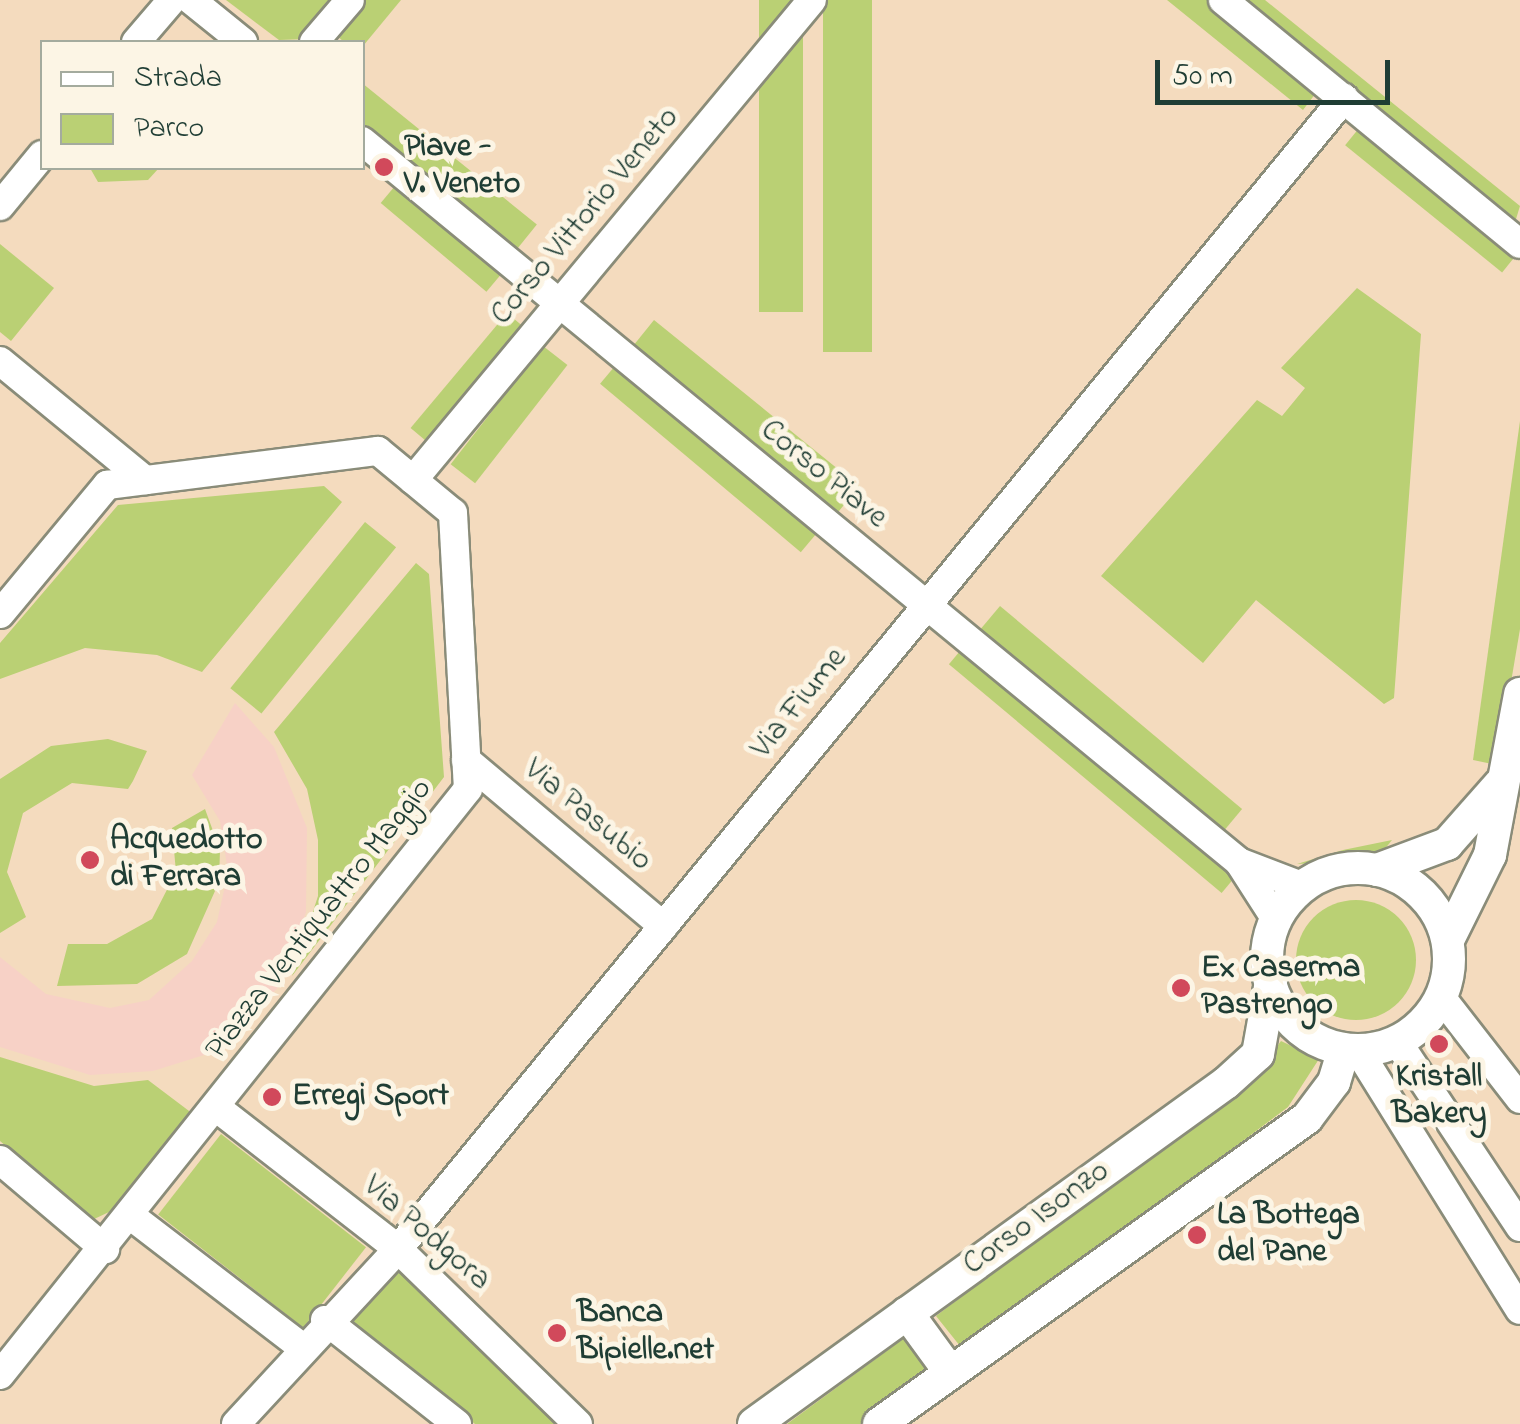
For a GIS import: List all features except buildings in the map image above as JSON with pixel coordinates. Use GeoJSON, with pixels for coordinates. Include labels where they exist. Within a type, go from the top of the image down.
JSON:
{"type":"FeatureCollection","features":[{"type":"Feature","properties":{"kind":"street"},"geometry":{"type":"LineString","coordinates":[[138,40],[172,0]]}},
{"type":"Feature","properties":{"kind":"street"},"geometry":{"type":"LineString","coordinates":[[191,0],[241,40]]}},
{"type":"Feature","properties":{"kind":"street"},"geometry":{"type":"LineString","coordinates":[[316,40],[350,0]]}},
{"type":"Feature","properties":{"kind":"street","name":"Corso Vittorio Veneto"},"geometry":{"type":"LineString","coordinates":[[413,480],[812,0]]}},
{"type":"Feature","properties":{"kind":"street"},"geometry":{"type":"LineString","coordinates":[[1222,0],[1520,244]]}},
{"type":"Feature","properties":{"kind":"street","name":"Via Fiume"},"geometry":{"type":"LineString","coordinates":[[236,1424],[325,1320],[398,1248],[1344,98]]}},
{"type":"Feature","properties":{"kind":"street","name":"Corso Piave"},"geometry":{"type":"LineString","coordinates":[[365,143],[1238,862],[1277,921]]}},
{"type":"Feature","properties":{"kind":"street"},"geometry":{"type":"LineString","coordinates":[[0,206],[40,157]]}},
{"type":"Feature","properties":{"kind":"street"},"geometry":{"type":"LineString","coordinates":[[0,361],[144,480]]}},
{"type":"Feature","properties":{"kind":"street","name":"Piazza Ventiquattro Maggio"},"geometry":{"type":"LineString","coordinates":[[0,614],[106,485],[378,451],[452,513],[468,790],[105,1249],[0,1375]]}},
{"type":"Feature","properties":{"kind":"street"},"geometry":{"type":"LineString","coordinates":[[1504,775],[1447,844],[1377,870],[1351,868],[1304,887],[1277,921],[1271,982],[1299,1029],[1351,1050],[1397,1041],[1441,997],[1448,940],[1490,854],[1520,694]]}},
{"type":"Feature","properties":{"kind":"street","name":"Via Pasubio"},"geometry":{"type":"LineString","coordinates":[[466,760],[663,926]]}},
{"type":"Feature","properties":{"kind":"street","name":"Corso Piave"},"geometry":{"type":"LineString","coordinates":[[1238,862],[1304,887]]}},
{"type":"Feature","properties":{"kind":"street"},"geometry":{"type":"LineString","coordinates":[[1377,870],[1426,898],[1448,940]]}},
{"type":"Feature","properties":{"kind":"street","name":"Corso Isonzo"},"geometry":{"type":"LineString","coordinates":[[754,1424],[1226,1083],[1258,1054],[1271,982]]}},
{"type":"Feature","properties":{"kind":"street"},"geometry":{"type":"LineString","coordinates":[[1441,997],[1520,1100]]}},
{"type":"Feature","properties":{"kind":"street"},"geometry":{"type":"LineString","coordinates":[[1397,1041],[1520,1228]]}},
{"type":"Feature","properties":{"kind":"street"},"geometry":{"type":"LineString","coordinates":[[1351,1050],[1520,1310]]}},
{"type":"Feature","properties":{"kind":"street"},"geometry":{"type":"LineString","coordinates":[[879,1424],[1307,1118],[1334,1082],[1351,1050]]}},
{"type":"Feature","properties":{"kind":"street","name":"Via Podgora"},"geometry":{"type":"LineString","coordinates":[[217,1108],[398,1248],[578,1424]]}},
{"type":"Feature","properties":{"kind":"street"},"geometry":{"type":"LineString","coordinates":[[0,1160],[105,1249]]}},
{"type":"Feature","properties":{"kind":"street"},"geometry":{"type":"LineString","coordinates":[[131,1216],[302,1347]]}},
{"type":"Feature","properties":{"kind":"street"},"geometry":{"type":"LineString","coordinates":[[906,1313],[950,1372]]}},
{"type":"Feature","properties":{"kind":"street"},"geometry":{"type":"LineString","coordinates":[[325,1320],[457,1424]]}},
{"type":"Feature","properties":{"kind":"shaded area"},"geometry":{"type":"Polygon","coordinates":[[[235,703],[274,747],[307,828],[306,912],[283,982],[220,1050],[153,1071],[90,1075],[0,1047],[0,957],[46,994],[110,1008],[149,1000],[192,961],[217,922],[228,872],[220,821],[192,775],[235,703]]]}},
{"type":"Feature","properties":{"kind":"green space"},"geometry":{"type":"Polygon","coordinates":[[[226,0],[339,0],[307,39],[279,40],[226,0]]]}},
{"type":"Feature","properties":{"kind":"green space"},"geometry":{"type":"Polygon","coordinates":[[[365,0],[401,0],[365,44],[365,40],[342,40],[336,35],[365,0]]]}},
{"type":"Feature","properties":{"kind":"green space"},"geometry":{"type":"Polygon","coordinates":[[[759,0],[803,0],[803,312],[759,312],[759,0]]]}},
{"type":"Feature","properties":{"kind":"green space"},"geometry":{"type":"Polygon","coordinates":[[[823,0],[872,0],[872,352],[823,352],[823,0]]]}},
{"type":"Feature","properties":{"kind":"green space"},"geometry":{"type":"Polygon","coordinates":[[[1167,0],[1217,0],[1322,85],[1303,110],[1167,0]]]}},
{"type":"Feature","properties":{"kind":"green space"},"geometry":{"type":"Polygon","coordinates":[[[1231,0],[1265,0],[1520,206],[1512,232],[1231,0]]]}},
{"type":"Feature","properties":{"kind":"green space"},"geometry":{"type":"Polygon","coordinates":[[[365,85],[537,225],[511,256],[365,138],[365,85]]]}},
{"type":"Feature","properties":{"kind":"green space"},"geometry":{"type":"Polygon","coordinates":[[[1364,122],[1520,248],[1502,272],[1345,145],[1364,122]]]}},
{"type":"Feature","properties":{"kind":"green space"},"geometry":{"type":"Polygon","coordinates":[[[91,170],[157,170],[148,180],[98,182],[91,170]]]}},
{"type":"Feature","properties":{"kind":"green space"},"geometry":{"type":"Polygon","coordinates":[[[400,180],[506,269],[486,292],[381,203],[400,180]]]}},
{"type":"Feature","properties":{"kind":"green space"},"geometry":{"type":"Polygon","coordinates":[[[0,244],[54,288],[11,341],[0,332],[0,244]]]}},
{"type":"Feature","properties":{"kind":"green space"},"geometry":{"type":"Polygon","coordinates":[[[1357,288],[1421,334],[1394,698],[1384,704],[1256,600],[1203,663],[1101,576],[1257,400],[1282,416],[1305,388],[1281,368],[1357,288]]]}},
{"type":"Feature","properties":{"kind":"green space"},"geometry":{"type":"Polygon","coordinates":[[[507,313],[530,332],[434,447],[411,428],[507,313]]]}},
{"type":"Feature","properties":{"kind":"green space"},"geometry":{"type":"Polygon","coordinates":[[[654,320],[859,486],[838,512],[633,346],[654,320]]]}},
{"type":"Feature","properties":{"kind":"green space"},"geometry":{"type":"Polygon","coordinates":[[[543,346],[567,365],[475,483],[451,464],[543,346]]]}},
{"type":"Feature","properties":{"kind":"green space"},"geometry":{"type":"Polygon","coordinates":[[[620,360],[821,528],[801,552],[600,384],[620,360]]]}},
{"type":"Feature","properties":{"kind":"green space"},"geometry":{"type":"Polygon","coordinates":[[[1520,421],[1520,629],[1497,765],[1473,760],[1520,421]]]}},
{"type":"Feature","properties":{"kind":"green space"},"geometry":{"type":"Polygon","coordinates":[[[324,486],[342,502],[202,672],[157,655],[85,648],[0,679],[0,643],[118,505],[324,486]]]}},
{"type":"Feature","properties":{"kind":"green space"},"geometry":{"type":"Polygon","coordinates":[[[365,522],[396,547],[261,713],[230,688],[365,522]]]}},
{"type":"Feature","properties":{"kind":"green space"},"geometry":{"type":"Polygon","coordinates":[[[416,563],[429,574],[444,777],[292,976],[318,896],[318,840],[307,789],[274,732],[416,563]]]}},
{"type":"Feature","properties":{"kind":"green space"},"geometry":{"type":"Polygon","coordinates":[[[1000,606],[1242,809],[1220,836],[978,633],[1000,606]]]}},
{"type":"Feature","properties":{"kind":"green space"},"geometry":{"type":"Polygon","coordinates":[[[965,645],[1238,874],[1222,893],[949,664],[965,645]]]}},
{"type":"Feature","properties":{"kind":"green space"},"geometry":{"type":"Polygon","coordinates":[[[108,739],[147,751],[133,781],[128,789],[72,783],[23,813],[7,872],[26,917],[0,933],[0,779],[51,746],[108,739]]]}},
{"type":"Feature","properties":{"kind":"green space"},"geometry":{"type":"Polygon","coordinates":[[[205,809],[220,850],[219,882],[187,954],[137,984],[57,986],[68,944],[107,944],[152,919],[176,872],[172,828],[205,809]]]}},
{"type":"Feature","properties":{"kind":"green space"},"geometry":{"type":"Polygon","coordinates":[[[1392,840],[1376,860],[1297,864],[1343,850],[1392,840]]]}},
{"type":"Feature","properties":{"kind":"green space"},"geometry":{"type":"Polygon","coordinates":[[[1356,900],[1379,905],[1398,918],[1411,937],[1416,960],[1411,983],[1398,1002],[1379,1015],[1356,1020],[1333,1015],[1314,1002],[1301,983],[1296,960],[1301,937],[1314,918],[1333,905],[1356,900]]]}},
{"type":"Feature","properties":{"kind":"green space"},"geometry":{"type":"Polygon","coordinates":[[[1281,1041],[1319,1059],[1288,1107],[964,1351],[936,1316],[1260,1069],[1281,1041]]]}},
{"type":"Feature","properties":{"kind":"green space"},"geometry":{"type":"Polygon","coordinates":[[[0,1057],[94,1086],[148,1080],[197,1117],[124,1205],[92,1220],[0,1141],[0,1057]]]}},
{"type":"Feature","properties":{"kind":"green space"},"geometry":{"type":"Polygon","coordinates":[[[221,1134],[366,1247],[303,1328],[158,1214],[221,1134]]]}},
{"type":"Feature","properties":{"kind":"green space"},"geometry":{"type":"Polygon","coordinates":[[[395,1266],[520,1365],[577,1424],[475,1424],[350,1325],[395,1266]]]}},
{"type":"Feature","properties":{"kind":"green space"},"geometry":{"type":"Polygon","coordinates":[[[904,1338],[930,1373],[860,1424],[787,1424],[904,1338]]]}},
{"type":"Feature","properties":{"kind":"place","name":"Piave - V. Veneto"},"geometry":{"type":"Point","coordinates":[384,167]}},
{"type":"Feature","properties":{"kind":"place","name":"Acquedotto di Ferrara"},"geometry":{"type":"Point","coordinates":[90,860]}},
{"type":"Feature","properties":{"kind":"place","name":"Ex Caserma Pastrengo"},"geometry":{"type":"Point","coordinates":[1181,988]}},
{"type":"Feature","properties":{"kind":"place","name":"Kristall Bakery"},"geometry":{"type":"Point","coordinates":[1439,1044]}},
{"type":"Feature","properties":{"kind":"place","name":"Erregi Sport"},"geometry":{"type":"Point","coordinates":[272,1097]}},
{"type":"Feature","properties":{"kind":"place","name":"La Bottega del Pane"},"geometry":{"type":"Point","coordinates":[1197,1235]}},
{"type":"Feature","properties":{"kind":"place","name":"Banca Bipielle.net"},"geometry":{"type":"Point","coordinates":[557,1333]}}]}
